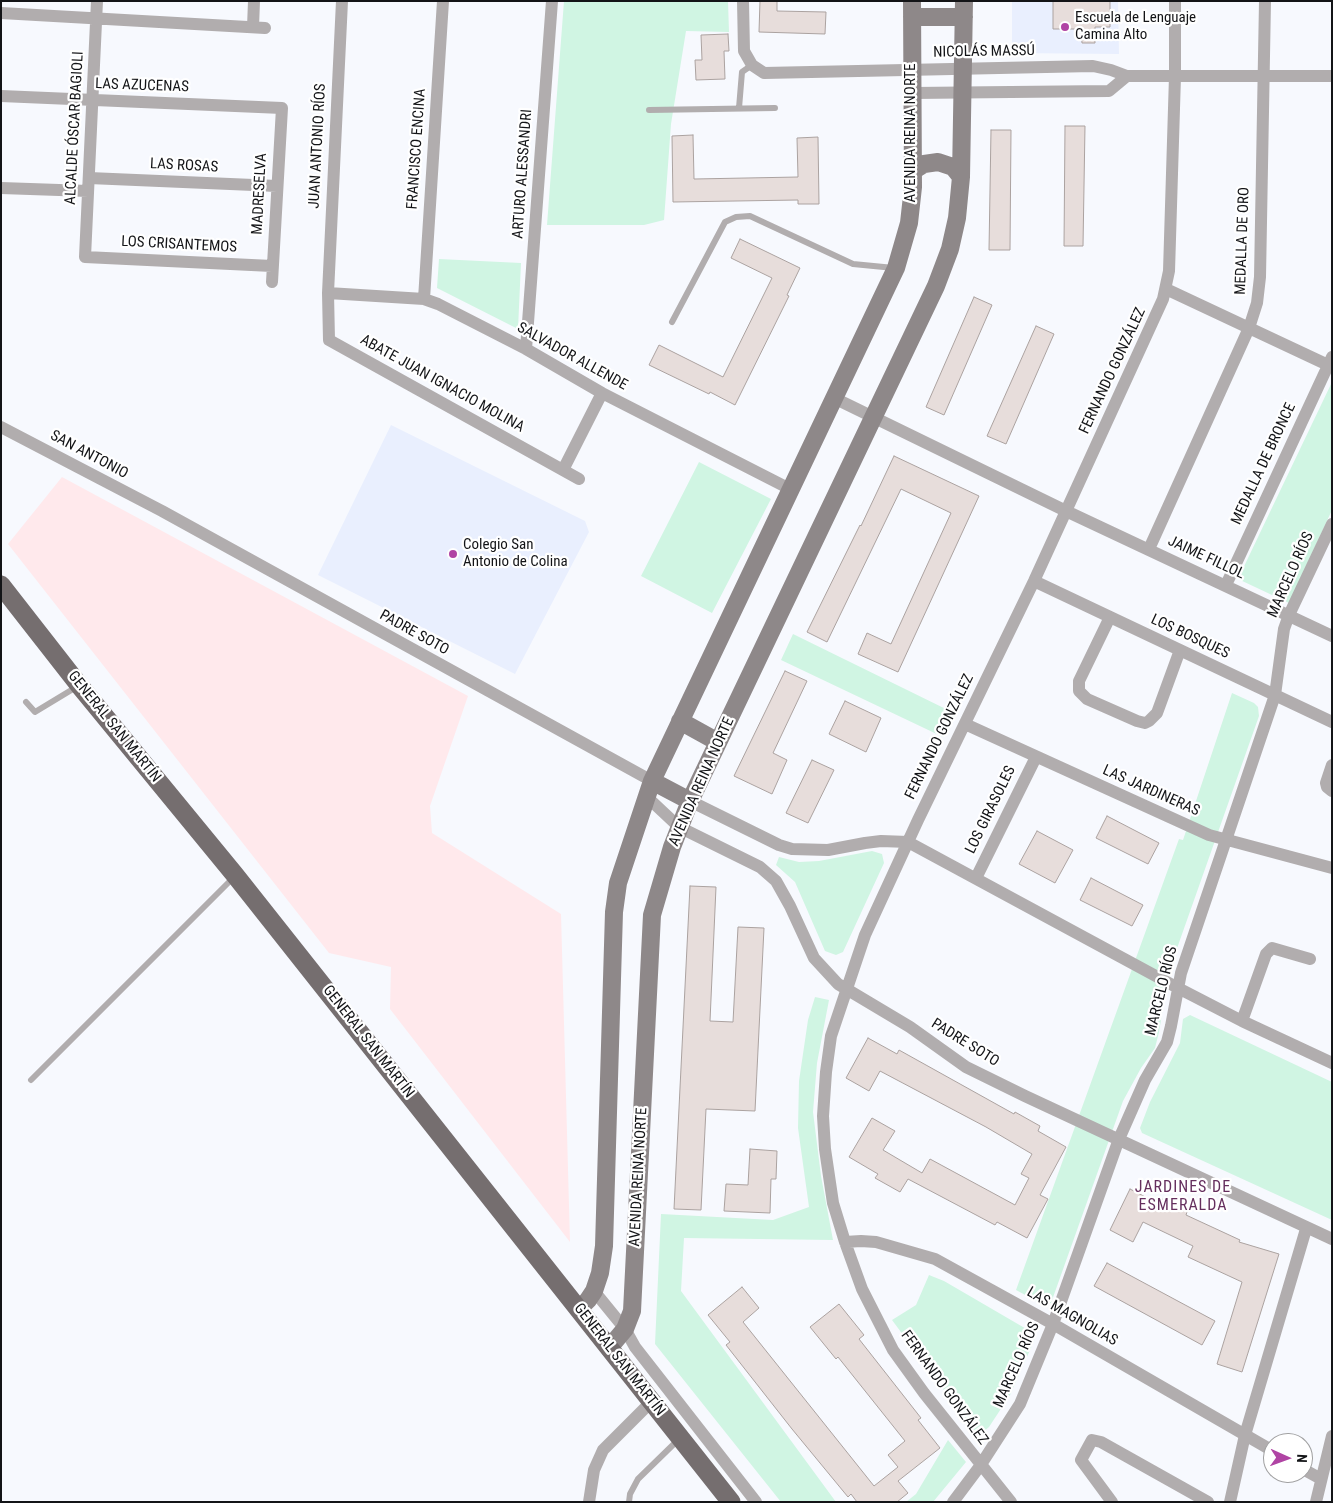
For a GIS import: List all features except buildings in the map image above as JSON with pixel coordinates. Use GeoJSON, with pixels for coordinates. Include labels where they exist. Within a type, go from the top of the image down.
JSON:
{"type":"FeatureCollection","features":[{"type":"Feature","properties":{"kind":"main road","name":"GENERAL SAN MARTÍN"},"geometry":{"type":"LineString","coordinates":[[1,585],[79,685],[236,875],[731,1502]]}},
{"type":"Feature","properties":{"kind":"street","name":"ALCALDE ÓSCAR BAGIOLI"},"geometry":{"type":"LineString","coordinates":[[85,257],[97,1]]}},
{"type":"Feature","properties":{"kind":"street"},"geometry":{"type":"LineString","coordinates":[[1,13],[259,28],[254,1]]}},
{"type":"Feature","properties":{"kind":"street","name":"JUAN ANTONIO RÍOS"},"geometry":{"type":"LineString","coordinates":[[328,293],[342,1]]}},
{"type":"Feature","properties":{"kind":"street","name":"FRANCISCO ENCINA"},"geometry":{"type":"LineString","coordinates":[[424,299],[443,1]]}},
{"type":"Feature","properties":{"kind":"street","name":"ARTURO ALESSANDRI"},"geometry":{"type":"LineString","coordinates":[[526,350],[552,1]]}},
{"type":"Feature","properties":{"kind":"street"},"geometry":{"type":"LineString","coordinates":[[743,1],[744,51],[752,65]]}},
{"type":"Feature","properties":{"kind":"street","name":"FERNANDO GONZÁLEZ"},"geometry":{"type":"LineString","coordinates":[[1011,1502],[980,1466],[924,1393],[894,1350],[862,1289],[833,1203],[824,1149],[823,1116],[826,1072],[831,1036],[865,935],[1034,581],[1163,299],[1169,271],[1175,76],[1175,1]]}},
{"type":"Feature","properties":{"kind":"street","name":"MEDALLA DE ORO"},"geometry":{"type":"LineString","coordinates":[[1149,549],[1248,328],[1257,302],[1260,277],[1264,1]]}},
{"type":"Feature","properties":{"kind":"street"},"geometry":{"type":"LineString","coordinates":[[912,9],[964,9]]}},
{"type":"Feature","properties":{"kind":"street","name":"AVENIDA REINA NORTE"},"geometry":{"type":"LineString","coordinates":[[579,1308],[594,1291],[600,1273],[604,1246],[614,912],[618,883],[649,789],[896,268],[909,223],[913,187],[912,9]]}},
{"type":"Feature","properties":{"kind":"street","name":"AVENIDA REINA NORTE"},"geometry":{"type":"LineString","coordinates":[[609,1348],[625,1329],[632,1311],[652,915],[679,826],[690,800],[874,418],[936,286],[950,249],[957,218],[961,177],[964,9]]}},
{"type":"Feature","properties":{"kind":"street","name":"NICOLÁS MASSÚ"},"geometry":{"type":"LineString","coordinates":[[752,65],[764,72],[1093,66],[1127,76],[1332,76]]}},
{"type":"Feature","properties":{"kind":"street"},"geometry":{"type":"LineString","coordinates":[[913,93],[1109,91],[1127,76]]}},
{"type":"Feature","properties":{"kind":"street","name":"LAS AZUCENAS"},"geometry":{"type":"LineString","coordinates":[[1,96],[282,108]]}},
{"type":"Feature","properties":{"kind":"street","name":"MADRESELVA"},"geometry":{"type":"LineString","coordinates":[[272,282],[282,108]]}},
{"type":"Feature","properties":{"kind":"street"},"geometry":{"type":"LineString","coordinates":[[913,171],[924,164],[938,162],[953,167],[961,177]]}},
{"type":"Feature","properties":{"kind":"street","name":"LAS ROSAS"},"geometry":{"type":"LineString","coordinates":[[89,178],[277,186]]}},
{"type":"Feature","properties":{"kind":"street"},"geometry":{"type":"LineString","coordinates":[[1,188],[88,191]]}},
{"type":"Feature","properties":{"kind":"street","name":"LOS CRISANTEMOS"},"geometry":{"type":"LineString","coordinates":[[85,257],[272,266]]}},
{"type":"Feature","properties":{"kind":"street"},"geometry":{"type":"LineString","coordinates":[[1166,288],[1248,328],[1330,361]]}},
{"type":"Feature","properties":{"kind":"street","name":"SALVADOR ALLENDE"},"geometry":{"type":"LineString","coordinates":[[328,293],[424,299],[438,304],[526,350],[602,393],[790,489]]}},
{"type":"Feature","properties":{"kind":"street","name":"ABATE JUAN IGNACIO MOLINA"},"geometry":{"type":"LineString","coordinates":[[328,293],[329,340],[579,479]]}},
{"type":"Feature","properties":{"kind":"street","name":"MEDALLA DE BRONCE"},"geometry":{"type":"LineString","coordinates":[[1226,585],[1330,361]]}},
{"type":"Feature","properties":{"kind":"street"},"geometry":{"type":"LineString","coordinates":[[563,470],[602,393]]}},
{"type":"Feature","properties":{"kind":"street"},"geometry":{"type":"LineString","coordinates":[[834,398],[1066,511]]}},
{"type":"Feature","properties":{"kind":"street","name":"SAN ANTONIO"},"geometry":{"type":"LineString","coordinates":[[1,427],[162,511]]}},
{"type":"Feature","properties":{"kind":"street","name":"PADRE SOTO"},"geometry":{"type":"LineString","coordinates":[[162,511],[649,789],[679,826],[760,867],[776,881],[814,958],[838,984],[910,1027],[966,1066],[1025,1096],[1306,1229],[1332,1239]]}},
{"type":"Feature","properties":{"kind":"street","name":"JAIME FILLOL"},"geometry":{"type":"LineString","coordinates":[[1066,511],[1332,636]]}},
{"type":"Feature","properties":{"kind":"street","name":"MARCELO RÍOS"},"geometry":{"type":"LineString","coordinates":[[953,1502],[980,1466],[1020,1404],[1053,1324],[1119,1139],[1145,1080],[1166,1042],[1181,973],[1274,695],[1279,652],[1288,615],[1332,524]]}},
{"type":"Feature","properties":{"kind":"street","name":"LOS BOSQUES"},"geometry":{"type":"LineString","coordinates":[[1034,581],[1332,722]]}},
{"type":"Feature","properties":{"kind":"street"},"geometry":{"type":"LineString","coordinates":[[1110,617],[1079,681],[1079,691],[1087,698],[1137,721],[1145,723],[1149,721],[1157,713],[1180,650]]}},
{"type":"Feature","properties":{"kind":"street"},"geometry":{"type":"LineString","coordinates":[[680,721],[718,742]]}},
{"type":"Feature","properties":{"kind":"street","name":"LAS JARDINERAS"},"geometry":{"type":"LineString","coordinates":[[965,724],[1197,830],[1225,840],[1332,868]]}},
{"type":"Feature","properties":{"kind":"street","name":"LOS GIRASOLES"},"geometry":{"type":"LineString","coordinates":[[976,878],[1036,757]]}},
{"type":"Feature","properties":{"kind":"street"},"geometry":{"type":"LineString","coordinates":[[1332,765],[1326,783],[1332,791]]}},
{"type":"Feature","properties":{"kind":"street"},"geometry":{"type":"LineString","coordinates":[[649,789],[690,800],[779,845],[792,849],[828,850],[881,841],[908,842],[1178,988],[1242,1021],[1332,1063]]}},
{"type":"Feature","properties":{"kind":"street"},"geometry":{"type":"LineString","coordinates":[[1242,1021],[1266,954],[1272,948],[1310,959]]}},
{"type":"Feature","properties":{"kind":"street"},"geometry":{"type":"LineString","coordinates":[[1230,1502],[1246,1436],[1306,1229]]}},
{"type":"Feature","properties":{"kind":"street","name":"LAS MAGNOLIAS"},"geometry":{"type":"LineString","coordinates":[[845,1242],[876,1242],[936,1259],[1263,1445]]}},
{"type":"Feature","properties":{"kind":"street","name":"GENERAL SAN MARTÍN"},"geometry":{"type":"LineString","coordinates":[[594,1291],[625,1329],[635,1347],[756,1502]]}},
{"type":"Feature","properties":{"kind":"street"},"geometry":{"type":"LineString","coordinates":[[589,1502],[594,1470],[603,1450],[652,1401]]}},
{"type":"Feature","properties":{"kind":"street"},"geometry":{"type":"LineString","coordinates":[[1316,1502],[1332,1436]]}},
{"type":"Feature","properties":{"kind":"street"},"geometry":{"type":"LineString","coordinates":[[1112,1502],[1081,1460],[1092,1440],[1100,1442],[1208,1502]]}},
{"type":"Feature","properties":{"kind":"street"},"geometry":{"type":"LineString","coordinates":[[1313,1475],[1321,1479]]}},
{"type":"Feature","properties":{"kind":"lane"},"geometry":{"type":"LineString","coordinates":[[739,108],[742,72],[752,65]]}},
{"type":"Feature","properties":{"kind":"lane"},"geometry":{"type":"LineString","coordinates":[[649,110],[775,108]]}},
{"type":"Feature","properties":{"kind":"lane"},"geometry":{"type":"LineString","coordinates":[[672,322],[725,222],[736,217],[750,216],[853,264],[896,268]]}},
{"type":"Feature","properties":{"kind":"lane"},"geometry":{"type":"LineString","coordinates":[[26,702],[35,712],[79,685]]}},
{"type":"Feature","properties":{"kind":"lane"},"geometry":{"type":"LineString","coordinates":[[31,1080],[236,875]]}},
{"type":"Feature","properties":{"kind":"lane"},"geometry":{"type":"LineString","coordinates":[[629,1502],[630,1494],[638,1479],[680,1439]]}},
{"type":"Feature","properties":{"kind":"shaded area","name":"Escuela de Lenguaje Camina Alto"},"geometry":{"type":"Polygon","coordinates":[[[1012,1],[1118,1],[1119,54],[1012,53],[1012,1]]]}},
{"type":"Feature","properties":{"kind":"shaded area","name":"Colegio San Antonio de Colina"},"geometry":{"type":"Polygon","coordinates":[[[391,425],[585,521],[589,532],[515,674],[318,575],[391,425]]]}},
{"type":"Feature","properties":{"kind":"shaded area"},"geometry":{"type":"Polygon","coordinates":[[[62,477],[468,696],[430,806],[432,833],[561,914],[570,1242],[390,1009],[391,967],[329,953],[8,544],[62,477]]]}},
{"type":"Feature","properties":{"kind":"green space"},"geometry":{"type":"Polygon","coordinates":[[[564,1],[728,1],[729,32],[686,31],[671,124],[664,220],[644,225],[547,225],[564,1]]]}},
{"type":"Feature","properties":{"kind":"green space"},"geometry":{"type":"Polygon","coordinates":[[[439,259],[521,263],[518,329],[437,288],[439,259]]]}},
{"type":"Feature","properties":{"kind":"green space"},"geometry":{"type":"Polygon","coordinates":[[[1332,382],[1332,510],[1289,603],[1238,579],[1332,382]]]}},
{"type":"Feature","properties":{"kind":"green space"},"geometry":{"type":"Polygon","coordinates":[[[699,462],[771,499],[712,613],[641,576],[699,462]]]}},
{"type":"Feature","properties":{"kind":"green space"},"geometry":{"type":"Polygon","coordinates":[[[793,634],[956,714],[943,737],[781,660],[793,634]]]}},
{"type":"Feature","properties":{"kind":"green space"},"geometry":{"type":"Polygon","coordinates":[[[1232,693],[1254,703],[1258,707],[1259,716],[1169,971],[1155,1048],[1141,1068],[1123,1101],[1051,1303],[1042,1304],[1016,1290],[1179,839],[1183,840],[1232,693]]]}},
{"type":"Feature","properties":{"kind":"green space"},"geometry":{"type":"Polygon","coordinates":[[[872,851],[882,854],[884,863],[843,952],[836,955],[825,951],[795,882],[776,865],[779,857],[799,862],[819,861],[872,851]]]}},
{"type":"Feature","properties":{"kind":"green space"},"geometry":{"type":"Polygon","coordinates":[[[815,997],[829,1000],[817,1063],[813,1112],[821,1176],[833,1240],[684,1238],[681,1291],[836,1502],[781,1502],[655,1344],[661,1214],[773,1220],[809,1207],[798,1128],[799,1081],[808,1020],[815,997]]]}},
{"type":"Feature","properties":{"kind":"green space"},"geometry":{"type":"Polygon","coordinates":[[[1190,1015],[1332,1082],[1332,1220],[1142,1133],[1140,1128],[1150,1102],[1180,1043],[1183,1019],[1190,1015]]]}},
{"type":"Feature","properties":{"kind":"green space"},"geometry":{"type":"Polygon","coordinates":[[[929,1275],[944,1281],[1035,1334],[1034,1341],[1010,1395],[989,1427],[983,1432],[975,1432],[892,1320],[916,1305],[929,1275]]]}},
{"type":"Feature","properties":{"kind":"green space"},"geometry":{"type":"Polygon","coordinates":[[[948,1440],[966,1462],[933,1502],[906,1502],[916,1494],[948,1440]]]}},
{"type":"Feature","properties":{"kind":"place","name":"Escuela de Lenguaje Camina Alto"},"geometry":{"type":"Point","coordinates":[1065,27]}},
{"type":"Feature","properties":{"kind":"place","name":"Colegio San Antonio de Colina"},"geometry":{"type":"Point","coordinates":[453,554]}},
{"type":"Feature","properties":{"kind":"district","name":"JARDINES DE ESMERALDA"},"geometry":{"type":"Point","coordinates":[1183,1197]}}]}
